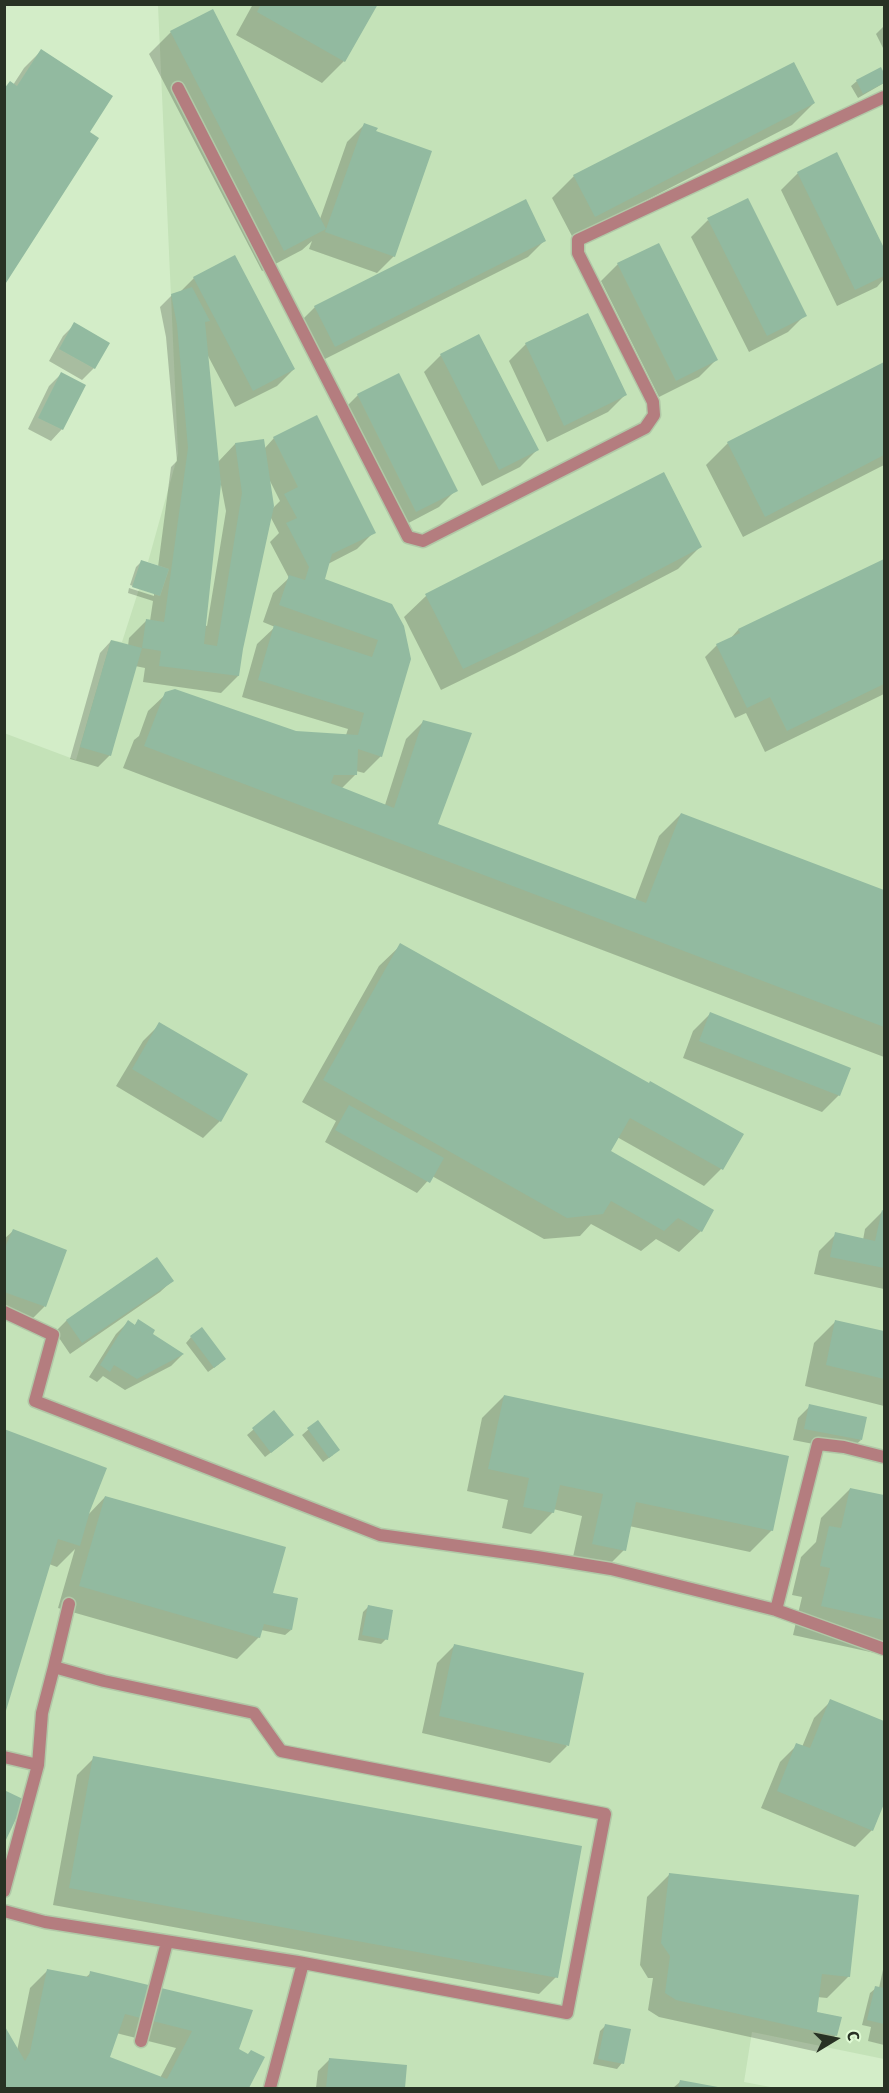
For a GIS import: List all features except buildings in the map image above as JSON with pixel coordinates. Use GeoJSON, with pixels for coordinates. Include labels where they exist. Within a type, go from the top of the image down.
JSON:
{"type":"FeatureCollection","features":[{"type":"Feature","properties":{"kind":"lane"},"geometry":{"type":"LineString","coordinates":[[178,88],[408,537],[423,541],[645,428],[654,415],[653,402],[578,253],[578,240],[885,97]]}},
{"type":"Feature","properties":{"kind":"lane"},"geometry":{"type":"LineString","coordinates":[[4,1312],[53,1335],[35,1401],[380,1535],[611,1569],[777,1610],[885,1649]]}},
{"type":"Feature","properties":{"kind":"lane"},"geometry":{"type":"LineString","coordinates":[[777,1610],[818,1444],[844,1447],[885,1457]]}},
{"type":"Feature","properties":{"kind":"lane"},"geometry":{"type":"LineString","coordinates":[[4,1891],[38,1765],[42,1713],[69,1604]]}},
{"type":"Feature","properties":{"kind":"lane"},"geometry":{"type":"LineString","coordinates":[[4,1911],[45,1922],[303,1963],[567,2013],[605,1814],[281,1751],[254,1713],[104,1681],[54,1666]]}},
{"type":"Feature","properties":{"kind":"lane"},"geometry":{"type":"LineString","coordinates":[[4,1757],[38,1765]]}},
{"type":"Feature","properties":{"kind":"lane"},"geometry":{"type":"LineString","coordinates":[[141,2040],[167,1942]]}},
{"type":"Feature","properties":{"kind":"lane"},"geometry":{"type":"LineString","coordinates":[[270,2088],[303,1963]]}},
{"type":"Feature","properties":{"kind":"shaded area"},"geometry":{"type":"Polygon","coordinates":[[[158,5],[884,5],[884,2059],[752,2032],[744,2082],[776,2088],[5,2088],[4,733],[76,760],[111,640],[122,642],[139,589],[160,596],[169,569],[148,562],[178,454],[158,5]]]}}]}
